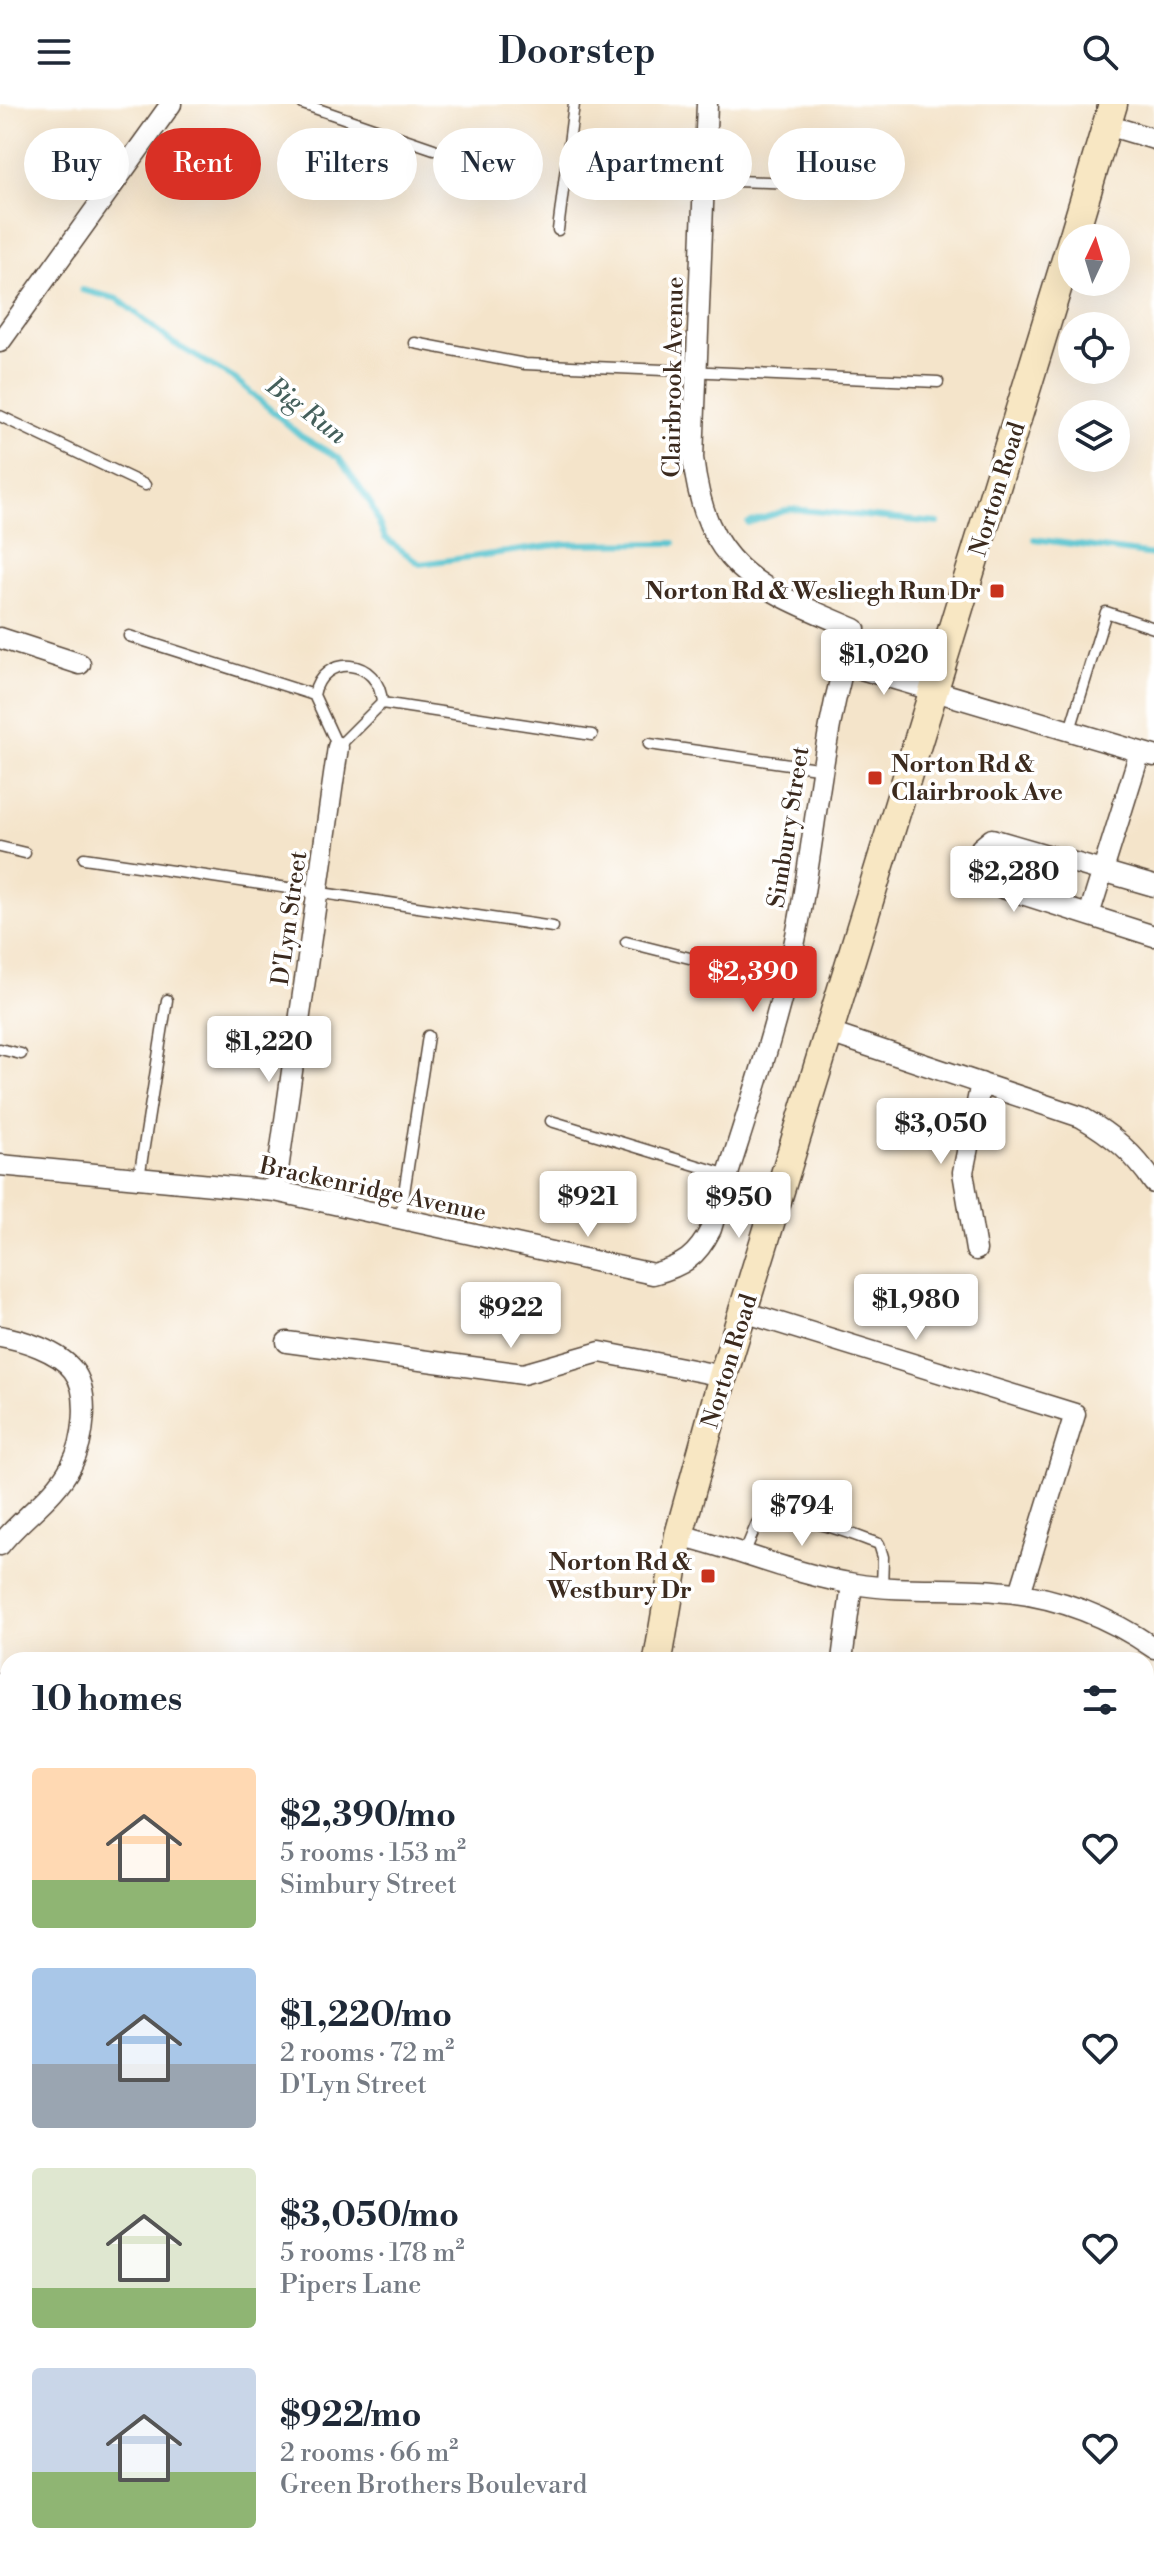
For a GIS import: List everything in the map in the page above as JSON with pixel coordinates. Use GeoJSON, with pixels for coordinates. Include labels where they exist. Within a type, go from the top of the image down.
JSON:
{"type":"FeatureCollection","features":[{"type":"Feature","properties":{"kind":"main road","name":"Norton Road"},"geometry":{"type":"LineString","coordinates":[[1077,224],[1110,114]]}},
{"type":"Feature","properties":{"kind":"main road","name":"Norton Road"},"geometry":{"type":"LineString","coordinates":[[659,1652],[679,1535],[723,1376],[1058,285]]}},
{"type":"Feature","properties":{"kind":"street"},"geometry":{"type":"LineString","coordinates":[[0,342],[171,104]]}},
{"type":"Feature","properties":{"kind":"street","name":"Clairbrook Avenue"},"geometry":{"type":"LineString","coordinates":[[706,128],[707,104]]}},
{"type":"Feature","properties":{"kind":"street"},"geometry":{"type":"LineString","coordinates":[[1110,114],[1154,139]]}},
{"type":"Feature","properties":{"kind":"street","name":"Clairbrook Avenue"},"geometry":{"type":"LineString","coordinates":[[704,200],[693,458],[697,498],[704,518],[728,557],[748,576],[781,597],[855,629],[844,664]]}},
{"type":"Feature","properties":{"kind":"street"},"geometry":{"type":"LineString","coordinates":[[0,638],[80,664]]}},
{"type":"Feature","properties":{"kind":"street"},"geometry":{"type":"LineString","coordinates":[[844,664],[935,688],[1147,754],[1089,915]]}},
{"type":"Feature","properties":{"kind":"street","name":"Simbury Street"},"geometry":{"type":"LineString","coordinates":[[684,1266],[701,1249],[711,1229],[785,982],[798,928],[844,664]]}},
{"type":"Feature","properties":{"kind":"street","name":"D'Lyn Street"},"geometry":{"type":"LineString","coordinates":[[275,1191],[320,892],[338,747]]}},
{"type":"Feature","properties":{"kind":"street"},"geometry":{"type":"LineString","coordinates":[[1154,886],[992,839],[981,848],[974,872],[978,880],[1154,936]]}},
{"type":"Feature","properties":{"kind":"street"},"geometry":{"type":"LineString","coordinates":[[830,1033],[1069,1113],[1101,1129],[1138,1159],[1154,1183]]}},
{"type":"Feature","properties":{"kind":"street"},"geometry":{"type":"LineString","coordinates":[[976,1250],[963,1172],[981,1083]]}},
{"type":"Feature","properties":{"kind":"street","name":"Brackenridge Avenue"},"geometry":{"type":"LineString","coordinates":[[0,1165],[275,1191],[622,1269],[653,1274],[684,1266]]}},
{"type":"Feature","properties":{"kind":"street"},"geometry":{"type":"LineString","coordinates":[[744,1312],[1075,1414],[1020,1593]]}},
{"type":"Feature","properties":{"kind":"street"},"geometry":{"type":"LineString","coordinates":[[0,1336],[42,1349],[73,1370],[83,1404],[80,1439],[71,1467],[0,1545]]}},
{"type":"Feature","properties":{"kind":"street"},"geometry":{"type":"LineString","coordinates":[[287,1342],[523,1374],[600,1352],[723,1376]]}},
{"type":"Feature","properties":{"kind":"street"},"geometry":{"type":"LineString","coordinates":[[679,1535],[852,1584],[1020,1593],[1054,1599],[1095,1614],[1154,1648]]}},
{"type":"Feature","properties":{"kind":"street"},"geometry":{"type":"LineString","coordinates":[[843,1652],[852,1584]]}},
{"type":"Feature","properties":{"kind":"lane"},"geometry":{"type":"LineString","coordinates":[[303,104],[433,149]]}},
{"type":"Feature","properties":{"kind":"lane"},"geometry":{"type":"LineString","coordinates":[[558,230],[574,104]]}},
{"type":"Feature","properties":{"kind":"lane"},"geometry":{"type":"LineString","coordinates":[[415,343],[525,364],[938,382]]}},
{"type":"Feature","properties":{"kind":"lane"},"geometry":{"type":"LineString","coordinates":[[0,416],[145,485]]}},
{"type":"Feature","properties":{"kind":"lane"},"geometry":{"type":"LineString","coordinates":[[1070,730],[1106,612],[1154,628]]}},
{"type":"Feature","properties":{"kind":"lane"},"geometry":{"type":"LineString","coordinates":[[129,636],[314,695]]}},
{"type":"Feature","properties":{"kind":"lane"},"geometry":{"type":"LineString","coordinates":[[345,665],[364,669],[375,677],[381,686],[382,703],[338,747],[314,695],[317,682],[329,671],[345,665]]}},
{"type":"Feature","properties":{"kind":"lane"},"geometry":{"type":"LineString","coordinates":[[382,703],[592,735]]}},
{"type":"Feature","properties":{"kind":"lane"},"geometry":{"type":"LineString","coordinates":[[649,744],[824,769]]}},
{"type":"Feature","properties":{"kind":"lane"},"geometry":{"type":"LineString","coordinates":[[0,847],[25,853]]}},
{"type":"Feature","properties":{"kind":"lane"},"geometry":{"type":"LineString","coordinates":[[84,858],[553,927]]}},
{"type":"Feature","properties":{"kind":"lane"},"geometry":{"type":"LineString","coordinates":[[626,942],[785,982]]}},
{"type":"Feature","properties":{"kind":"lane"},"geometry":{"type":"LineString","coordinates":[[139,1178],[167,1000]]}},
{"type":"Feature","properties":{"kind":"lane"},"geometry":{"type":"LineString","coordinates":[[400,1219],[428,1036]]}},
{"type":"Feature","properties":{"kind":"lane"},"geometry":{"type":"LineString","coordinates":[[0,1049],[21,1054]]}},
{"type":"Feature","properties":{"kind":"lane"},"geometry":{"type":"LineString","coordinates":[[551,1121],[728,1175]]}},
{"type":"Feature","properties":{"kind":"lane"},"geometry":{"type":"LineString","coordinates":[[744,1554],[757,1523],[776,1516],[834,1528],[879,1544],[883,1557],[882,1588]]}},
{"type":"Feature","properties":{"kind":"waterway","name":"Big Run"},"geometry":{"type":"LineString","coordinates":[[82,290],[118,299],[173,343],[235,379],[301,436],[339,458],[371,504],[385,538],[420,564],[564,544],[674,543]]}},
{"type":"Feature","properties":{"kind":"waterway","name":"Big Run"},"geometry":{"type":"LineString","coordinates":[[748,523],[791,509],[938,523]]}},
{"type":"Feature","properties":{"kind":"waterway","name":"Big Run"},"geometry":{"type":"LineString","coordinates":[[1034,539],[1154,555]]}},
{"type":"Feature","properties":{"kind":"place","name":"Norton Rd & Wesliegh Run Dr"},"geometry":{"type":"Point","coordinates":[997,591]}},
{"type":"Feature","properties":{"kind":"place","name":"Norton Rd & Clairbrook Ave"},"geometry":{"type":"Point","coordinates":[875,778]}},
{"type":"Feature","properties":{"kind":"place","name":"Norton Rd & Westbury Dr"},"geometry":{"type":"Point","coordinates":[708,1576]}}]}
